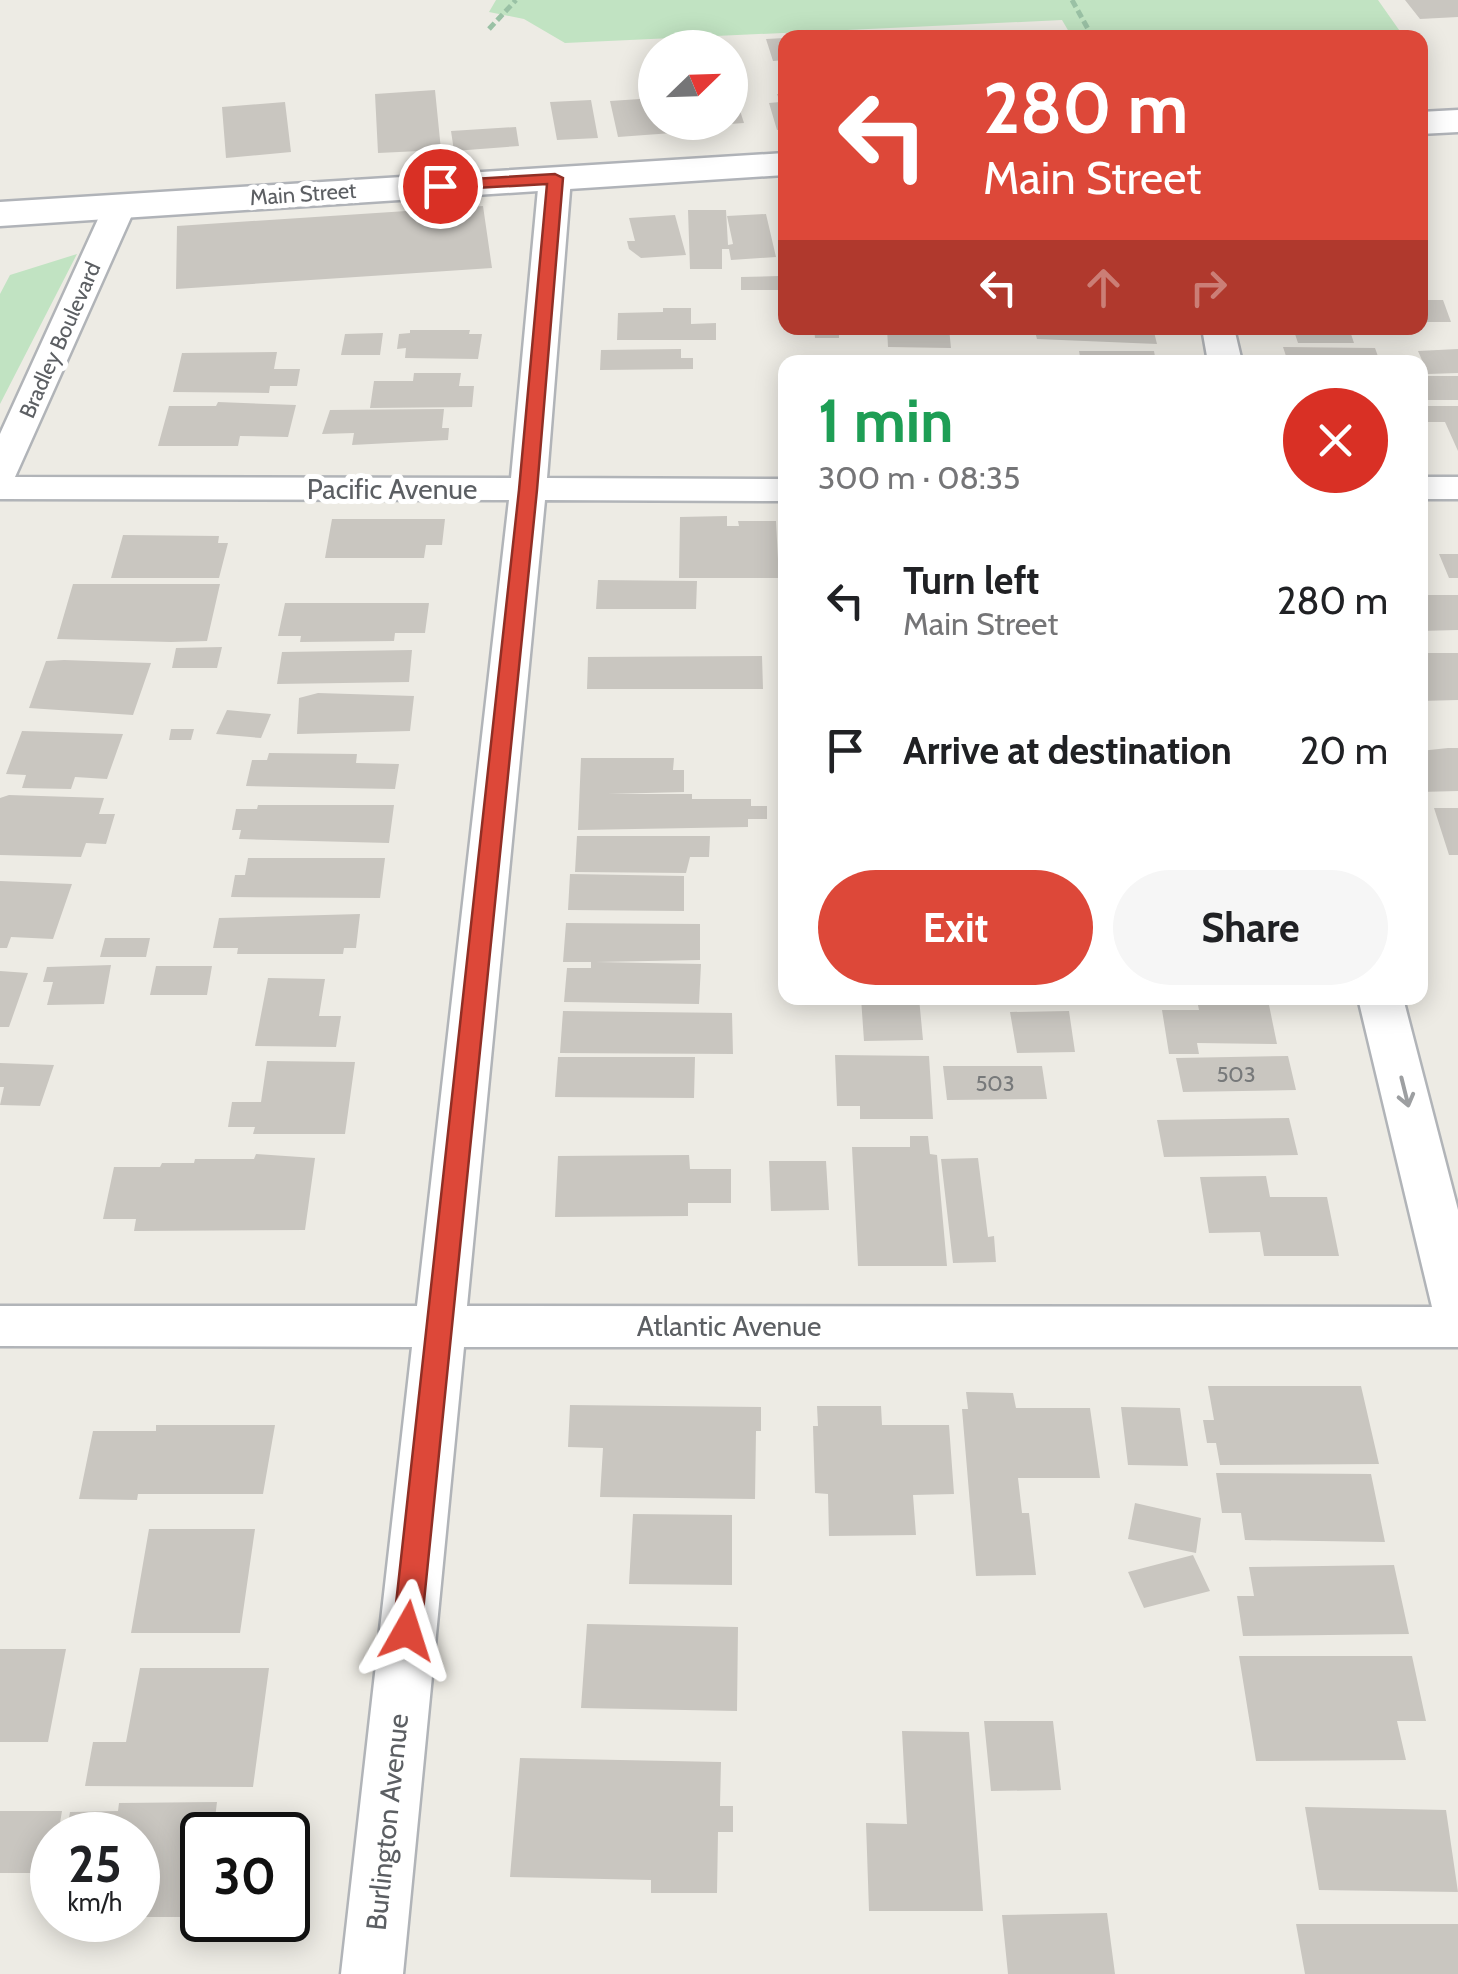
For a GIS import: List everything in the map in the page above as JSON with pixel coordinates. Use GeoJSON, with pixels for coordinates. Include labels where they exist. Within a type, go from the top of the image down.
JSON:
{"type":"FeatureCollection","features":[{"type":"Feature","properties":{"kind":"main road"},"geometry":{"type":"LineString","coordinates":[[1428,123],[1458,121]]}},
{"type":"Feature","properties":{"kind":"main road","name":"Main Street"},"geometry":{"type":"LineString","coordinates":[[0,214],[778,164]]}},
{"type":"Feature","properties":{"kind":"street","name":"Burlington Avenue"},"geometry":{"type":"LineString","coordinates":[[372,1974],[528,490],[555,178]]}},
{"type":"Feature","properties":{"kind":"street","name":"Bradley Boulevard"},"geometry":{"type":"LineString","coordinates":[[0,473],[120,206]]}},
{"type":"Feature","properties":{"kind":"street","name":"Pacific Avenue"},"geometry":{"type":"LineString","coordinates":[[0,488],[778,490]]}},
{"type":"Feature","properties":{"kind":"street"},"geometry":{"type":"LineString","coordinates":[[1428,488],[1458,488]]}},
{"type":"Feature","properties":{"kind":"street"},"geometry":{"type":"LineString","coordinates":[[1383,1005],[1458,1309]]}},
{"type":"Feature","properties":{"kind":"street","name":"Atlantic Avenue"},"geometry":{"type":"LineString","coordinates":[[0,1326],[1458,1327]]}},
{"type":"Feature","properties":{"kind":"path"},"geometry":{"type":"LineString","coordinates":[[489,29],[516,0]]}},
{"type":"Feature","properties":{"kind":"path"},"geometry":{"type":"LineString","coordinates":[[1072,0],[1089,30]]}},
{"type":"Feature","properties":{"kind":"green space"},"geometry":{"type":"Polygon","coordinates":[[[496,0],[1378,0],[1399,30],[1068,30],[1062,20],[778,30],[778,33],[748,35],[748,30],[638,30],[638,40],[565,43],[524,19],[489,12],[496,0]]]}},
{"type":"Feature","properties":{"kind":"green space"},"geometry":{"type":"Polygon","coordinates":[[[77,254],[0,404],[0,294],[10,275],[77,254]]]}},
{"type":"Feature","properties":{"kind":"building"},"geometry":{"type":"Polygon","coordinates":[[[1405,0],[1458,0],[1458,17],[1420,19],[1405,0]]]}},
{"type":"Feature","properties":{"kind":"building"},"geometry":{"type":"Polygon","coordinates":[[[778,38],[778,61],[773,61],[766,39],[778,38]]]}},
{"type":"Feature","properties":{"kind":"building"},"geometry":{"type":"Polygon","coordinates":[[[435,90],[441,150],[378,153],[375,94],[435,90]]]}},
{"type":"Feature","properties":{"kind":"building"},"geometry":{"type":"Polygon","coordinates":[[[638,99],[638,136],[618,137],[610,101],[638,99]]]}},
{"type":"Feature","properties":{"kind":"building"},"geometry":{"type":"Polygon","coordinates":[[[591,100],[598,138],[557,140],[550,102],[591,100]]]}},
{"type":"Feature","properties":{"kind":"building"},"geometry":{"type":"Polygon","coordinates":[[[285,102],[291,152],[226,158],[222,107],[285,102]]]}},
{"type":"Feature","properties":{"kind":"building"},"geometry":{"type":"Polygon","coordinates":[[[778,102],[778,130],[777,130],[769,103],[778,102]]]}},
{"type":"Feature","properties":{"kind":"building"},"geometry":{"type":"Polygon","coordinates":[[[516,127],[519,146],[454,151],[451,131],[516,127]]]}},
{"type":"Feature","properties":{"kind":"building"},"geometry":{"type":"Polygon","coordinates":[[[483,206],[492,268],[176,289],[177,226],[483,206]]]}},
{"type":"Feature","properties":{"kind":"building"},"geometry":{"type":"Polygon","coordinates":[[[688,210],[726,210],[728,245],[733,244],[727,216],[766,214],[776,257],[731,260],[729,249],[722,249],[722,269],[690,269],[688,210]]]}},
{"type":"Feature","properties":{"kind":"building"},"geometry":{"type":"Polygon","coordinates":[[[675,215],[686,255],[641,258],[629,249],[627,241],[635,241],[629,218],[675,215]]]}},
{"type":"Feature","properties":{"kind":"building"},"geometry":{"type":"Polygon","coordinates":[[[778,276],[778,290],[741,290],[741,277],[778,276]]]}},
{"type":"Feature","properties":{"kind":"building"},"geometry":{"type":"Polygon","coordinates":[[[1428,300],[1443,300],[1451,322],[1428,322],[1428,300]]]}},
{"type":"Feature","properties":{"kind":"building"},"geometry":{"type":"Polygon","coordinates":[[[663,308],[691,308],[691,324],[716,323],[716,340],[617,340],[618,313],[663,312],[663,308]]]}},
{"type":"Feature","properties":{"kind":"building"},"geometry":{"type":"Polygon","coordinates":[[[410,330],[470,330],[469,334],[482,334],[478,359],[405,358],[406,348],[397,349],[399,334],[410,330]]]}},
{"type":"Feature","properties":{"kind":"building"},"geometry":{"type":"Polygon","coordinates":[[[383,333],[380,355],[341,355],[345,334],[383,333]]]}},
{"type":"Feature","properties":{"kind":"building"},"geometry":{"type":"Polygon","coordinates":[[[815,335],[839,335],[839,338],[815,335]]]}},
{"type":"Feature","properties":{"kind":"building"},"geometry":{"type":"Polygon","coordinates":[[[887,335],[950,335],[951,348],[888,347],[887,335]]]}},
{"type":"Feature","properties":{"kind":"building"},"geometry":{"type":"Polygon","coordinates":[[[1036,335],[1155,335],[1157,344],[1037,339],[1036,335]]]}},
{"type":"Feature","properties":{"kind":"building"},"geometry":{"type":"Polygon","coordinates":[[[1295,335],[1351,335],[1354,343],[1298,343],[1295,335]]]}},
{"type":"Feature","properties":{"kind":"building"},"geometry":{"type":"Polygon","coordinates":[[[1283,347],[1375,348],[1378,355],[1286,355],[1283,347]]]}},
{"type":"Feature","properties":{"kind":"building"},"geometry":{"type":"Polygon","coordinates":[[[681,349],[681,358],[693,358],[693,369],[600,370],[601,350],[681,349]]]}},
{"type":"Feature","properties":{"kind":"building"},"geometry":{"type":"Polygon","coordinates":[[[1458,349],[1458,373],[1428,374],[1428,355],[1420,355],[1418,351],[1458,349]]]}},
{"type":"Feature","properties":{"kind":"building"},"geometry":{"type":"Polygon","coordinates":[[[1079,351],[1154,351],[1155,355],[1080,355],[1079,351]]]}},
{"type":"Feature","properties":{"kind":"building"},"geometry":{"type":"Polygon","coordinates":[[[277,352],[274,369],[300,369],[297,386],[270,386],[269,393],[173,392],[182,353],[277,352]]]}},
{"type":"Feature","properties":{"kind":"building"},"geometry":{"type":"Polygon","coordinates":[[[414,373],[461,373],[459,386],[474,386],[472,407],[370,408],[374,381],[413,381],[414,373]]]}},
{"type":"Feature","properties":{"kind":"building"},"geometry":{"type":"Polygon","coordinates":[[[1428,376],[1458,376],[1458,400],[1428,400],[1428,376]]]}},
{"type":"Feature","properties":{"kind":"building"},"geometry":{"type":"Polygon","coordinates":[[[218,402],[296,405],[288,437],[240,436],[238,446],[158,446],[169,406],[216,406],[218,402]]]}},
{"type":"Feature","properties":{"kind":"building"},"geometry":{"type":"Polygon","coordinates":[[[1428,406],[1458,406],[1458,451],[1445,422],[1428,422],[1428,406]]]}},
{"type":"Feature","properties":{"kind":"building"},"geometry":{"type":"Polygon","coordinates":[[[444,409],[442,428],[449,428],[448,440],[352,445],[354,433],[322,434],[330,410],[444,409]]]}},
{"type":"Feature","properties":{"kind":"building"},"geometry":{"type":"Polygon","coordinates":[[[727,516],[727,526],[739,526],[738,521],[776,521],[778,578],[679,578],[680,517],[727,516]]]}},
{"type":"Feature","properties":{"kind":"building"},"geometry":{"type":"Polygon","coordinates":[[[332,519],[445,519],[442,545],[426,545],[424,558],[325,558],[332,519]]]}},
{"type":"Feature","properties":{"kind":"building"},"geometry":{"type":"Polygon","coordinates":[[[123,535],[219,536],[218,543],[228,543],[219,578],[111,578],[123,535]]]}},
{"type":"Feature","properties":{"kind":"building"},"geometry":{"type":"Polygon","coordinates":[[[1439,554],[1458,554],[1458,578],[1449,578],[1439,554]]]}},
{"type":"Feature","properties":{"kind":"building"},"geometry":{"type":"Polygon","coordinates":[[[598,580],[697,581],[696,609],[596,609],[598,580]]]}},
{"type":"Feature","properties":{"kind":"building"},"geometry":{"type":"Polygon","coordinates":[[[73,584],[220,584],[207,641],[171,642],[57,639],[73,584]]]}},
{"type":"Feature","properties":{"kind":"building"},"geometry":{"type":"Polygon","coordinates":[[[1428,595],[1458,595],[1458,630],[1428,631],[1428,595]]]}},
{"type":"Feature","properties":{"kind":"building"},"geometry":{"type":"Polygon","coordinates":[[[285,603],[429,603],[425,633],[395,633],[394,641],[300,642],[301,636],[278,636],[285,603]]]}},
{"type":"Feature","properties":{"kind":"building"},"geometry":{"type":"Polygon","coordinates":[[[222,647],[217,668],[172,668],[176,648],[222,647]]]}},
{"type":"Feature","properties":{"kind":"building"},"geometry":{"type":"Polygon","coordinates":[[[412,650],[409,682],[277,684],[282,652],[412,650]]]}},
{"type":"Feature","properties":{"kind":"building"},"geometry":{"type":"Polygon","coordinates":[[[1428,653],[1458,653],[1458,700],[1428,701],[1428,653]]]}},
{"type":"Feature","properties":{"kind":"building"},"geometry":{"type":"Polygon","coordinates":[[[762,656],[763,689],[587,689],[588,657],[762,656]]]}},
{"type":"Feature","properties":{"kind":"building"},"geometry":{"type":"Polygon","coordinates":[[[46,661],[151,663],[133,715],[29,708],[46,661]]]}},
{"type":"Feature","properties":{"kind":"building"},"geometry":{"type":"Polygon","coordinates":[[[318,693],[414,696],[410,731],[297,734],[299,698],[318,693]]]}},
{"type":"Feature","properties":{"kind":"building"},"geometry":{"type":"Polygon","coordinates":[[[227,710],[271,714],[261,738],[216,734],[227,710]]]}},
{"type":"Feature","properties":{"kind":"building"},"geometry":{"type":"Polygon","coordinates":[[[171,729],[194,729],[191,740],[169,740],[171,729]]]}},
{"type":"Feature","properties":{"kind":"building"},"geometry":{"type":"Polygon","coordinates":[[[22,731],[123,734],[107,779],[75,777],[71,789],[22,788],[26,775],[6,774],[22,731]]]}},
{"type":"Feature","properties":{"kind":"building"},"geometry":{"type":"Polygon","coordinates":[[[1458,748],[1458,791],[1428,792],[1428,750],[1458,748]]]}},
{"type":"Feature","properties":{"kind":"building"},"geometry":{"type":"Polygon","coordinates":[[[269,753],[357,754],[356,763],[399,764],[395,789],[246,786],[252,760],[267,760],[269,753]]]}},
{"type":"Feature","properties":{"kind":"building"},"geometry":{"type":"Polygon","coordinates":[[[581,758],[674,758],[673,770],[684,770],[684,792],[608,794],[751,799],[751,806],[767,806],[767,819],[748,819],[748,827],[578,830],[581,758]]]}},
{"type":"Feature","properties":{"kind":"building"},"geometry":{"type":"Polygon","coordinates":[[[0,798],[104,798],[99,814],[115,814],[106,844],[86,843],[81,857],[0,855],[0,798]]]}},
{"type":"Feature","properties":{"kind":"building"},"geometry":{"type":"Polygon","coordinates":[[[258,805],[394,805],[389,843],[239,839],[241,830],[232,830],[236,809],[257,809],[258,805]]]}},
{"type":"Feature","properties":{"kind":"building"},"geometry":{"type":"Polygon","coordinates":[[[1434,808],[1458,808],[1458,855],[1449,855],[1434,808]]]}},
{"type":"Feature","properties":{"kind":"building"},"geometry":{"type":"Polygon","coordinates":[[[577,836],[710,836],[709,857],[690,857],[686,873],[575,872],[577,836]]]}},
{"type":"Feature","properties":{"kind":"building"},"geometry":{"type":"Polygon","coordinates":[[[248,858],[385,858],[380,898],[231,897],[235,875],[245,875],[248,858]]]}},
{"type":"Feature","properties":{"kind":"building"},"geometry":{"type":"Polygon","coordinates":[[[570,874],[684,876],[684,911],[568,910],[570,874]]]}},
{"type":"Feature","properties":{"kind":"building"},"geometry":{"type":"Polygon","coordinates":[[[0,881],[72,884],[53,939],[11,937],[7,948],[0,948],[0,881]]]}},
{"type":"Feature","properties":{"kind":"building"},"geometry":{"type":"Polygon","coordinates":[[[360,914],[356,948],[344,948],[343,954],[237,954],[238,948],[213,948],[219,918],[360,914]]]}},
{"type":"Feature","properties":{"kind":"building"},"geometry":{"type":"Polygon","coordinates":[[[566,923],[700,924],[700,960],[596,962],[701,964],[699,1004],[564,1002],[567,968],[591,968],[591,962],[563,962],[566,923]]]}},
{"type":"Feature","properties":{"kind":"building"},"geometry":{"type":"Polygon","coordinates":[[[105,938],[150,938],[146,957],[100,957],[105,938]]]}},
{"type":"Feature","properties":{"kind":"building"},"geometry":{"type":"Polygon","coordinates":[[[111,965],[104,1004],[47,1005],[53,982],[43,982],[47,967],[111,965]]]}},
{"type":"Feature","properties":{"kind":"building"},"geometry":{"type":"Polygon","coordinates":[[[156,966],[212,966],[207,995],[150,995],[156,966]]]}},
{"type":"Feature","properties":{"kind":"building"},"geometry":{"type":"Polygon","coordinates":[[[0,971],[28,973],[9,1027],[0,1027],[0,971]]]}},
{"type":"Feature","properties":{"kind":"building"},"geometry":{"type":"Polygon","coordinates":[[[268,978],[325,979],[319,1016],[341,1016],[336,1047],[255,1046],[268,978]]]}},
{"type":"Feature","properties":{"kind":"building"},"geometry":{"type":"Polygon","coordinates":[[[861,1005],[920,1005],[923,1040],[864,1041],[861,1005]]]}},
{"type":"Feature","properties":{"kind":"building"},"geometry":{"type":"Polygon","coordinates":[[[1198,1005],[1269,1005],[1277,1044],[1197,1043],[1199,1054],[1169,1054],[1162,1010],[1199,1010],[1198,1005]]]}},
{"type":"Feature","properties":{"kind":"building"},"geometry":{"type":"Polygon","coordinates":[[[563,1011],[732,1013],[733,1054],[560,1053],[563,1011]]]}},
{"type":"Feature","properties":{"kind":"building"},"geometry":{"type":"Polygon","coordinates":[[[1069,1011],[1075,1052],[1017,1053],[1010,1012],[1069,1011]]]}},
{"type":"Feature","properties":{"kind":"building"},"geometry":{"type":"Polygon","coordinates":[[[835,1055],[929,1056],[933,1119],[860,1119],[860,1106],[837,1106],[835,1055]]]}},
{"type":"Feature","properties":{"kind":"building"},"geometry":{"type":"Polygon","coordinates":[[[1288,1056],[1296,1090],[1183,1092],[1176,1058],[1288,1056]]]}},
{"type":"Feature","properties":{"kind":"building"},"geometry":{"type":"Polygon","coordinates":[[[558,1057],[695,1057],[694,1098],[555,1097],[558,1057]]]}},
{"type":"Feature","properties":{"kind":"building"},"geometry":{"type":"Polygon","coordinates":[[[267,1061],[355,1062],[345,1134],[253,1134],[255,1127],[228,1127],[232,1102],[261,1102],[267,1061]]]}},
{"type":"Feature","properties":{"kind":"building"},"geometry":{"type":"Polygon","coordinates":[[[0,1063],[54,1065],[40,1106],[0,1105],[4,1087],[0,1087],[0,1063]]]}},
{"type":"Feature","properties":{"kind":"building"},"geometry":{"type":"Polygon","coordinates":[[[943,1066],[1042,1066],[1047,1099],[947,1100],[943,1066]]]}},
{"type":"Feature","properties":{"kind":"building"},"geometry":{"type":"Polygon","coordinates":[[[1289,1118],[1298,1155],[1164,1157],[1157,1120],[1289,1118]]]}},
{"type":"Feature","properties":{"kind":"building"},"geometry":{"type":"Polygon","coordinates":[[[910,1136],[928,1136],[930,1154],[937,1155],[947,1266],[858,1266],[852,1147],[910,1147],[910,1136]]]}},
{"type":"Feature","properties":{"kind":"building"},"geometry":{"type":"Polygon","coordinates":[[[256,1154],[315,1158],[305,1230],[134,1231],[136,1219],[103,1219],[114,1167],[160,1167],[162,1163],[194,1163],[195,1159],[254,1159],[256,1154]]]}},
{"type":"Feature","properties":{"kind":"building"},"geometry":{"type":"Polygon","coordinates":[[[689,1155],[690,1169],[731,1169],[731,1203],[688,1203],[688,1216],[555,1217],[558,1156],[689,1155]]]}},
{"type":"Feature","properties":{"kind":"building"},"geometry":{"type":"Polygon","coordinates":[[[978,1158],[988,1237],[994,1236],[996,1262],[953,1263],[941,1159],[978,1158]]]}},
{"type":"Feature","properties":{"kind":"building"},"geometry":{"type":"Polygon","coordinates":[[[769,1161],[826,1161],[829,1210],[771,1211],[769,1161]]]}},
{"type":"Feature","properties":{"kind":"building"},"geometry":{"type":"Polygon","coordinates":[[[1266,1176],[1270,1197],[1327,1197],[1339,1256],[1264,1256],[1260,1232],[1209,1233],[1200,1177],[1266,1176]]]}},
{"type":"Feature","properties":{"kind":"building"},"geometry":{"type":"Polygon","coordinates":[[[1208,1386],[1361,1386],[1379,1464],[1220,1465],[1216,1443],[1207,1443],[1203,1420],[1214,1420],[1208,1386]]]}},
{"type":"Feature","properties":{"kind":"building"},"geometry":{"type":"Polygon","coordinates":[[[966,1392],[1013,1393],[1016,1408],[1090,1408],[1100,1478],[1018,1478],[1022,1513],[1029,1513],[1036,1575],[976,1576],[962,1409],[968,1409],[966,1392]]]}},
{"type":"Feature","properties":{"kind":"building"},"geometry":{"type":"Polygon","coordinates":[[[570,1405],[761,1407],[761,1431],[756,1431],[755,1499],[600,1497],[603,1448],[568,1447],[570,1405]]]}},
{"type":"Feature","properties":{"kind":"building"},"geometry":{"type":"Polygon","coordinates":[[[817,1406],[881,1406],[882,1425],[949,1425],[954,1494],[913,1495],[916,1535],[829,1536],[828,1494],[815,1493],[813,1426],[818,1426],[817,1406]]]}},
{"type":"Feature","properties":{"kind":"building"},"geometry":{"type":"Polygon","coordinates":[[[1121,1407],[1180,1408],[1188,1466],[1128,1465],[1121,1407]]]}},
{"type":"Feature","properties":{"kind":"building"},"geometry":{"type":"Polygon","coordinates":[[[156,1425],[275,1425],[263,1494],[138,1494],[137,1500],[79,1499],[93,1431],[156,1431],[156,1425]]]}},
{"type":"Feature","properties":{"kind":"building"},"geometry":{"type":"Polygon","coordinates":[[[1216,1473],[1371,1474],[1385,1542],[1245,1540],[1241,1513],[1222,1513],[1216,1473]]]}},
{"type":"Feature","properties":{"kind":"building"},"geometry":{"type":"Polygon","coordinates":[[[1135,1503],[1201,1518],[1196,1553],[1128,1539],[1135,1503]]]}},
{"type":"Feature","properties":{"kind":"building"},"geometry":{"type":"Polygon","coordinates":[[[633,1514],[732,1515],[732,1585],[629,1584],[633,1514]]]}},
{"type":"Feature","properties":{"kind":"building"},"geometry":{"type":"Polygon","coordinates":[[[149,1529],[255,1529],[240,1633],[131,1633],[149,1529]]]}},
{"type":"Feature","properties":{"kind":"building"},"geometry":{"type":"Polygon","coordinates":[[[1193,1555],[1210,1591],[1144,1608],[1128,1572],[1193,1555]]]}},
{"type":"Feature","properties":{"kind":"building"},"geometry":{"type":"Polygon","coordinates":[[[1394,1565],[1409,1634],[1243,1636],[1237,1596],[1254,1596],[1249,1567],[1394,1565]]]}},
{"type":"Feature","properties":{"kind":"building"},"geometry":{"type":"Polygon","coordinates":[[[587,1624],[738,1627],[737,1711],[581,1708],[587,1624]]]}},
{"type":"Feature","properties":{"kind":"building"},"geometry":{"type":"Polygon","coordinates":[[[0,1649],[66,1649],[48,1742],[0,1742],[0,1649]]]}},
{"type":"Feature","properties":{"kind":"building"},"geometry":{"type":"Polygon","coordinates":[[[1239,1656],[1412,1656],[1426,1721],[1397,1721],[1406,1760],[1256,1761],[1239,1656]]]}},
{"type":"Feature","properties":{"kind":"building"},"geometry":{"type":"Polygon","coordinates":[[[140,1668],[269,1668],[253,1787],[85,1786],[93,1742],[126,1742],[140,1668]]]}},
{"type":"Feature","properties":{"kind":"building"},"geometry":{"type":"Polygon","coordinates":[[[984,1721],[1053,1721],[1061,1790],[991,1791],[984,1721]]]}},
{"type":"Feature","properties":{"kind":"building"},"geometry":{"type":"Polygon","coordinates":[[[902,1731],[969,1732],[983,1911],[869,1911],[866,1823],[907,1824],[902,1731]]]}},
{"type":"Feature","properties":{"kind":"building"},"geometry":{"type":"Polygon","coordinates":[[[520,1758],[721,1762],[720,1806],[733,1806],[733,1832],[718,1832],[717,1893],[651,1893],[651,1880],[510,1877],[520,1758]]]}},
{"type":"Feature","properties":{"kind":"building"},"geometry":{"type":"Polygon","coordinates":[[[217,1802],[216,1812],[180,1812],[180,1917],[160,1917],[160,1812],[70,1812],[118,1811],[119,1803],[217,1802]]]}},
{"type":"Feature","properties":{"kind":"building"},"geometry":{"type":"Polygon","coordinates":[[[1305,1807],[1446,1810],[1458,1892],[1319,1890],[1305,1807]]]}},
{"type":"Feature","properties":{"kind":"building"},"geometry":{"type":"Polygon","coordinates":[[[0,1811],[62,1811],[30,1812],[30,1873],[0,1873],[0,1811]]]}},
{"type":"Feature","properties":{"kind":"building"},"geometry":{"type":"Polygon","coordinates":[[[1107,1913],[1115,1974],[1008,1974],[1002,1915],[1107,1913]]]}},
{"type":"Feature","properties":{"kind":"building"},"geometry":{"type":"Polygon","coordinates":[[[1296,1924],[1458,1924],[1458,1974],[1305,1974],[1296,1924]]]}},
{"type":"Feature","properties":{"kind":"route"},"geometry":{"type":"LineString","coordinates":[[407,1631],[528,490],[555,178],[440,186]]}}]}
